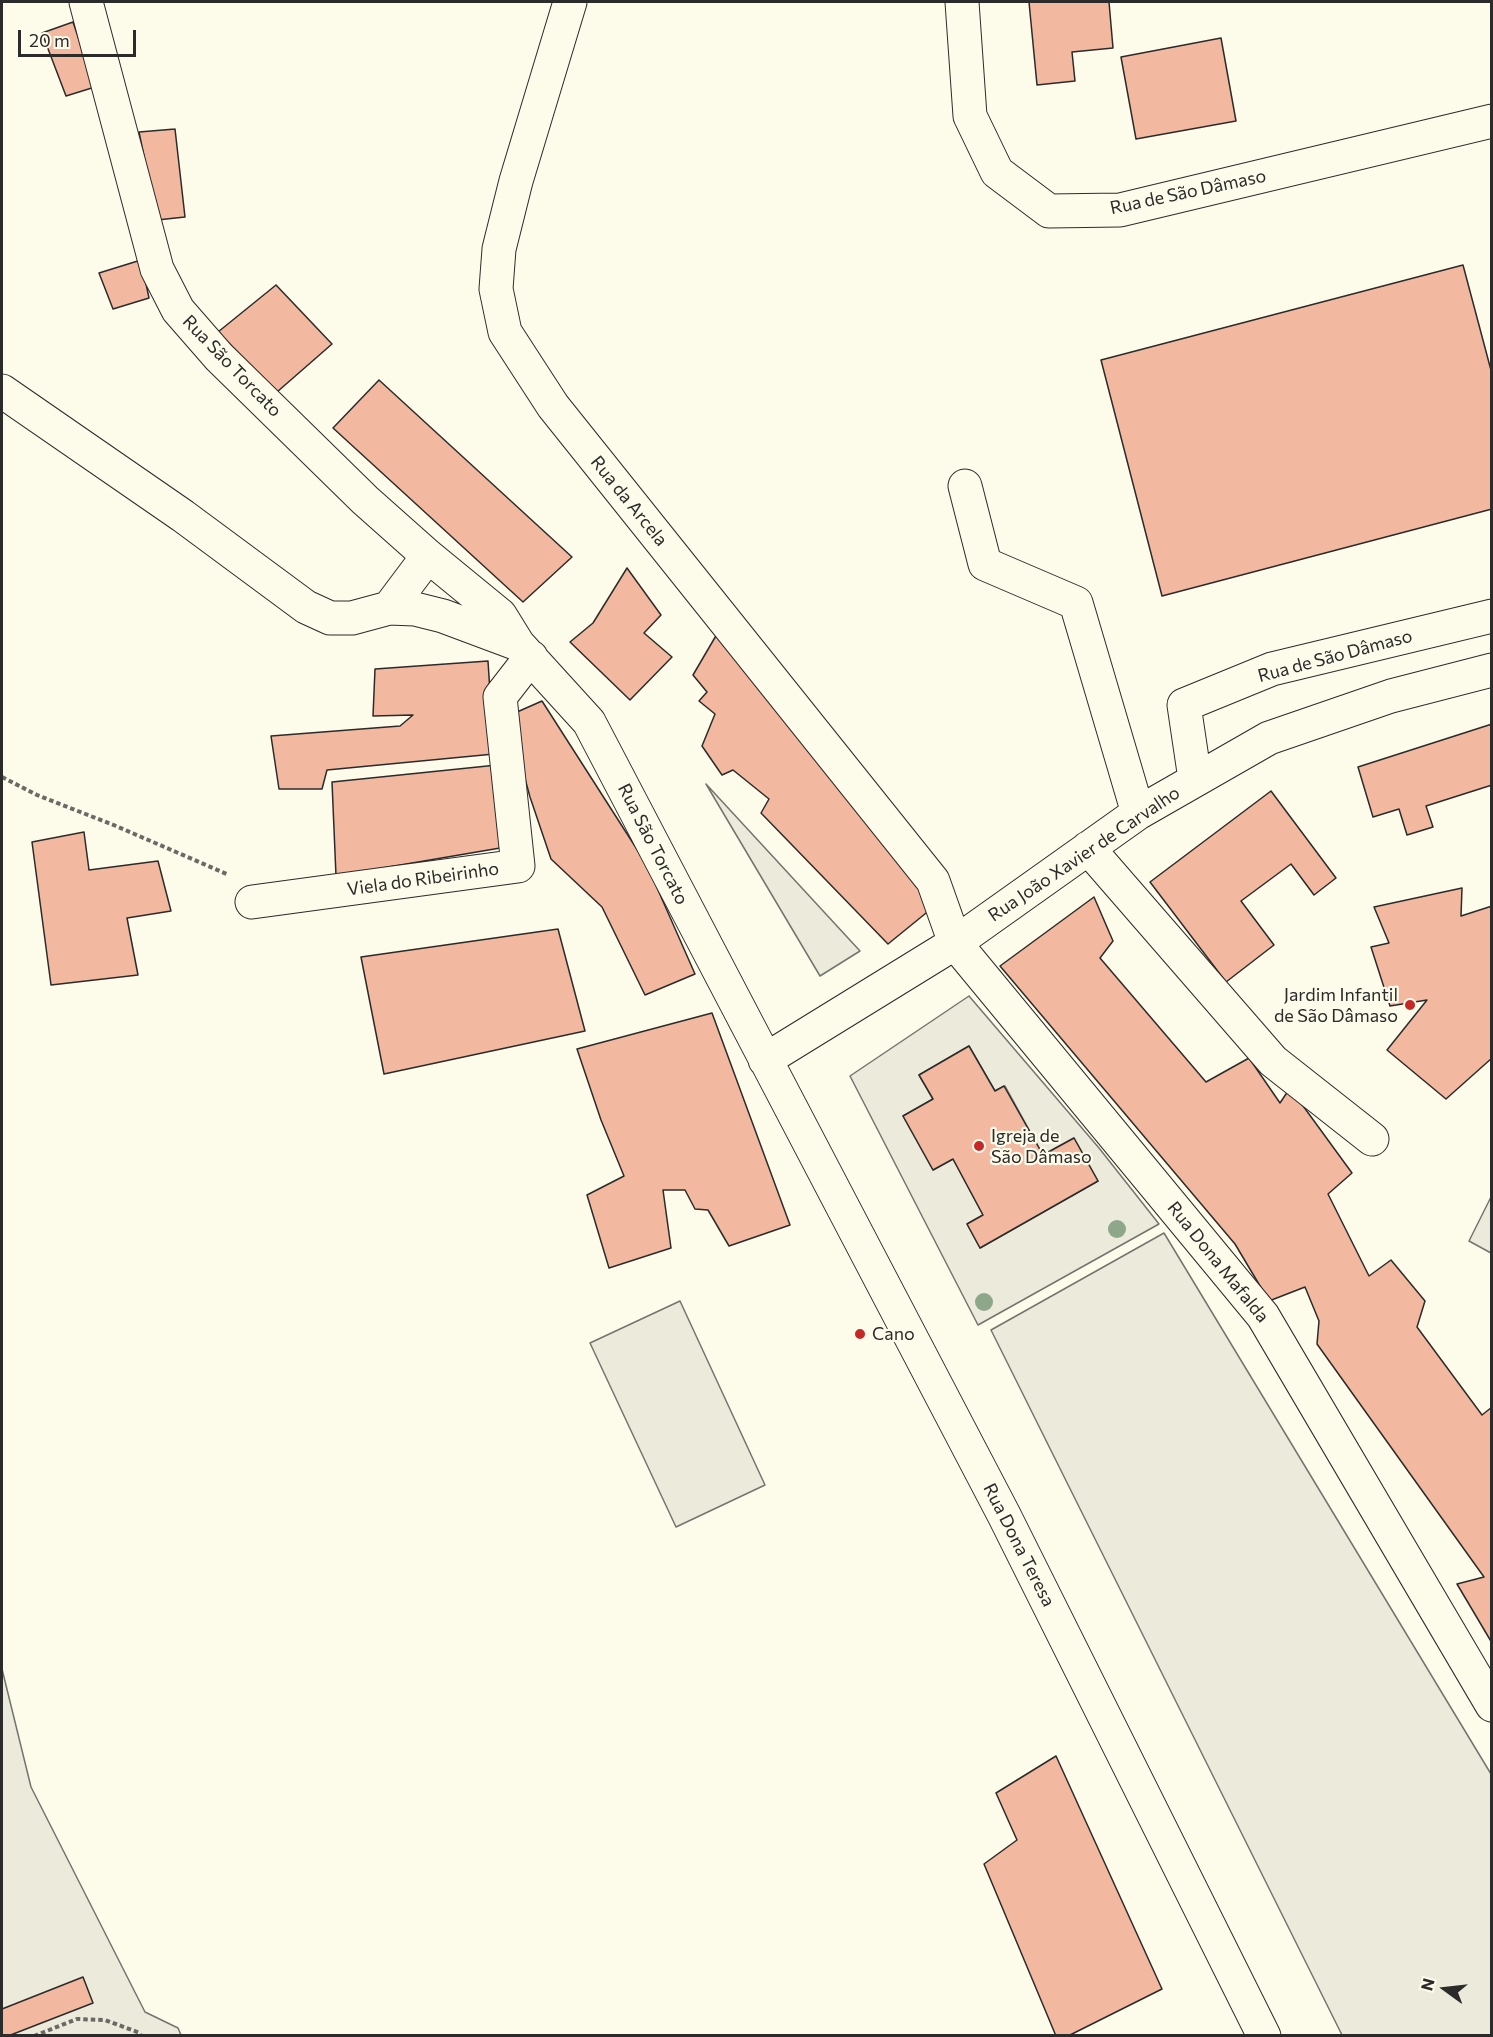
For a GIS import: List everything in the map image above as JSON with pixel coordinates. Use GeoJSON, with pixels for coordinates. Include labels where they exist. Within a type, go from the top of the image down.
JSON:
{"type":"FeatureCollection","features":[{"type":"Feature","properties":{"kind":"street","name":"Rua São Torcato"},"geometry":{"type":"LineString","coordinates":[[86,2],[157,269],[178,310],[219,357],[365,500],[500,615],[525,651],[589,722],[765,1060]]}},
{"type":"Feature","properties":{"kind":"street","name":"Rua da Arcela"},"geometry":{"type":"LineString","coordinates":[[570,2],[516,181],[499,249],[496,288],[505,332],[560,415],[933,881],[955,943]]}},
{"type":"Feature","properties":{"kind":"street","name":"Rua de São Dâmaso"},"geometry":{"type":"LineString","coordinates":[[962,2],[970,116],[997,172],[1048,211],[1120,210],[1491,121]]}},
{"type":"Feature","properties":{"kind":"street","name":"Rua São Torcato"},"geometry":{"type":"LineString","coordinates":[[2,392],[183,516],[306,607],[330,618],[352,618],[389,608],[415,609],[443,616],[525,651]]}},
{"type":"Feature","properties":{"kind":"street"},"geometry":{"type":"LineString","coordinates":[[965,486],[985,564],[1076,603],[1138,813]]}},
{"type":"Feature","properties":{"kind":"street"},"geometry":{"type":"LineString","coordinates":[[389,608],[428,556]]}},
{"type":"Feature","properties":{"kind":"street","name":"Rua de São Dâmaso"},"geometry":{"type":"LineString","coordinates":[[1196,779],[1184,705],[1272,669],[1491,616]]}},
{"type":"Feature","properties":{"kind":"street","name":"Viela do Ribeirinho"},"geometry":{"type":"LineString","coordinates":[[264,900],[518,866],[500,697],[525,651]]}},
{"type":"Feature","properties":{"kind":"street","name":"Rua João Xavier de Carvalho"},"geometry":{"type":"LineString","coordinates":[[765,1060],[955,943],[1138,813],[1269,738],[1391,696],[1491,670]]}},
{"type":"Feature","properties":{"kind":"street"},"geometry":{"type":"LineString","coordinates":[[1088,848],[1272,1061],[1372,1139]]}},
{"type":"Feature","properties":{"kind":"street","name":"Rua Dona Mafalda"},"geometry":{"type":"LineString","coordinates":[[955,943],[1263,1316],[1491,1705]]}},
{"type":"Feature","properties":{"kind":"street","name":"Rua Dona Teresa"},"geometry":{"type":"LineString","coordinates":[[765,1060],[1004,1515],[1264,2036]]}},
{"type":"Feature","properties":{"kind":"path"},"geometry":{"type":"LineString","coordinates":[[2,777],[37,795],[212,867],[264,900]]}},
{"type":"Feature","properties":{"kind":"path"},"geometry":{"type":"LineString","coordinates":[[34,2036],[76,2019],[105,2020],[140,2033],[141,2036]]}},
{"type":"Feature","properties":{"kind":"shaded area"},"geometry":{"type":"Polygon","coordinates":[[[706,784],[860,951],[820,976],[706,784]]]}},
{"type":"Feature","properties":{"kind":"shaded area"},"geometry":{"type":"Polygon","coordinates":[[[969,996],[1099,1148],[1159,1224],[978,1325],[850,1076],[969,996]],[[969,1046],[919,1075],[933,1099],[903,1116],[933,1170],[953,1159],[983,1215],[967,1224],[980,1248],[1098,1181],[1074,1138],[1043,1155],[1005,1086],[995,1091],[969,1046]]]}},
{"type":"Feature","properties":{"kind":"shaded area"},"geometry":{"type":"Polygon","coordinates":[[[1491,1197],[1492,1253],[1469,1241],[1491,1197]]]}},
{"type":"Feature","properties":{"kind":"shaded area"},"geometry":{"type":"Polygon","coordinates":[[[1164,1233],[1491,1774],[1491,2035],[1342,2035],[991,1330],[1164,1233]]]}},
{"type":"Feature","properties":{"kind":"shaded area"},"geometry":{"type":"Polygon","coordinates":[[[680,1301],[765,1485],[676,1527],[590,1343],[680,1301]]]}},
{"type":"Feature","properties":{"kind":"shaded area"},"geometry":{"type":"Polygon","coordinates":[[[2,1669],[31,1787],[145,2012],[178,2028],[181,2035],[2,2035],[2,1669]]]}},
{"type":"Feature","properties":{"kind":"building"},"geometry":{"type":"Polygon","coordinates":[[[1029,2],[1109,2],[1113,48],[1072,52],[1075,81],[1037,85],[1029,2]]]}},
{"type":"Feature","properties":{"kind":"building"},"geometry":{"type":"Polygon","coordinates":[[[73,22],[95,87],[66,96],[42,33],[73,22]]]}},
{"type":"Feature","properties":{"kind":"building"},"geometry":{"type":"Polygon","coordinates":[[[1221,38],[1236,121],[1136,139],[1121,57],[1221,38]]]}},
{"type":"Feature","properties":{"kind":"building"},"geometry":{"type":"Polygon","coordinates":[[[175,129],[185,217],[157,220],[139,132],[175,129]]]}},
{"type":"Feature","properties":{"kind":"building"},"geometry":{"type":"Polygon","coordinates":[[[141,260],[149,298],[113,309],[99,273],[141,260]]]}},
{"type":"Feature","properties":{"kind":"building"},"geometry":{"type":"Polygon","coordinates":[[[1463,265],[1492,374],[1492,509],[1162,596],[1101,360],[1463,265]]]}},
{"type":"Feature","properties":{"kind":"building"},"geometry":{"type":"Polygon","coordinates":[[[276,285],[332,344],[277,392],[218,332],[276,285]]]}},
{"type":"Feature","properties":{"kind":"building"},"geometry":{"type":"Polygon","coordinates":[[[379,380],[572,557],[523,602],[333,428],[379,380]]]}},
{"type":"Feature","properties":{"kind":"building"},"geometry":{"type":"Polygon","coordinates":[[[627,568],[661,615],[644,633],[672,657],[630,700],[570,642],[593,623],[627,568]]]}},
{"type":"Feature","properties":{"kind":"building"},"geometry":{"type":"Polygon","coordinates":[[[717,634],[928,885],[931,909],[888,944],[761,813],[769,799],[733,770],[722,775],[702,746],[715,714],[699,701],[707,692],[693,675],[717,634]]]}},
{"type":"Feature","properties":{"kind":"building"},"geometry":{"type":"Polygon","coordinates":[[[488,661],[494,754],[327,770],[322,789],[279,789],[271,736],[400,726],[413,715],[373,716],[375,669],[488,661]]]}},
{"type":"Feature","properties":{"kind":"building"},"geometry":{"type":"Polygon","coordinates":[[[542,701],[647,865],[695,974],[645,995],[602,907],[551,859],[530,797],[508,716],[542,701]]]}},
{"type":"Feature","properties":{"kind":"building"},"geometry":{"type":"Polygon","coordinates":[[[1492,724],[1492,785],[1426,806],[1433,827],[1407,835],[1399,809],[1373,817],[1358,767],[1492,724]]]}},
{"type":"Feature","properties":{"kind":"building"},"geometry":{"type":"Polygon","coordinates":[[[497,765],[506,847],[336,876],[332,782],[497,765]]]}},
{"type":"Feature","properties":{"kind":"building"},"geometry":{"type":"Polygon","coordinates":[[[1271,791],[1336,878],[1314,895],[1291,864],[1241,901],[1274,945],[1226,982],[1150,882],[1271,791]]]}},
{"type":"Feature","properties":{"kind":"building"},"geometry":{"type":"Polygon","coordinates":[[[84,832],[89,870],[158,861],[171,911],[127,918],[138,975],[51,985],[32,842],[84,832]]]}},
{"type":"Feature","properties":{"kind":"building"},"geometry":{"type":"Polygon","coordinates":[[[1462,888],[1461,916],[1492,906],[1492,1058],[1446,1099],[1387,1050],[1427,1000],[1390,1006],[1371,947],[1389,943],[1374,907],[1462,888]]]}},
{"type":"Feature","properties":{"kind":"building"},"geometry":{"type":"Polygon","coordinates":[[[1094,897],[1113,941],[1100,958],[1206,1082],[1249,1058],[1280,1103],[1290,1088],[1352,1173],[1328,1194],[1369,1276],[1391,1260],[1425,1301],[1417,1327],[1482,1415],[1492,1407],[1492,1643],[1457,1584],[1484,1577],[1317,1344],[1319,1321],[1305,1287],[1269,1301],[1235,1244],[1000,966],[1094,897]]]}},
{"type":"Feature","properties":{"kind":"building"},"geometry":{"type":"Polygon","coordinates":[[[558,929],[585,1031],[384,1074],[361,957],[558,929]]]}},
{"type":"Feature","properties":{"kind":"building"},"geometry":{"type":"Polygon","coordinates":[[[712,1013],[790,1225],[729,1246],[708,1210],[695,1209],[685,1190],[663,1190],[671,1248],[609,1268],[587,1195],[624,1176],[601,1120],[577,1049],[712,1013]]]}},
{"type":"Feature","properties":{"kind":"building","name":"Igreja de São Dâmaso"},"geometry":{"type":"Polygon","coordinates":[[[969,1046],[995,1091],[1004,1086],[1043,1155],[1074,1138],[1098,1181],[980,1248],[967,1224],[983,1215],[953,1159],[933,1170],[903,1116],[933,1099],[919,1075],[969,1046]]]}},
{"type":"Feature","properties":{"kind":"building"},"geometry":{"type":"Polygon","coordinates":[[[1056,1756],[1162,1989],[1068,2036],[1056,2036],[984,1864],[1017,1840],[996,1793],[1056,1756]]]}},
{"type":"Feature","properties":{"kind":"building"},"geometry":{"type":"Polygon","coordinates":[[[83,1977],[93,2003],[8,2036],[2,2036],[2,2009],[83,1977]]]}},
{"type":"Feature","properties":{"kind":"place","name":"Jardim Infantil de São Dâmaso"},"geometry":{"type":"Point","coordinates":[1410,1005]}},
{"type":"Feature","properties":{"kind":"place","name":"Igreja de São Dâmaso"},"geometry":{"type":"Point","coordinates":[979,1146]}},
{"type":"Feature","properties":{"kind":"place","name":"Cano"},"geometry":{"type":"Point","coordinates":[860,1334]}}]}
